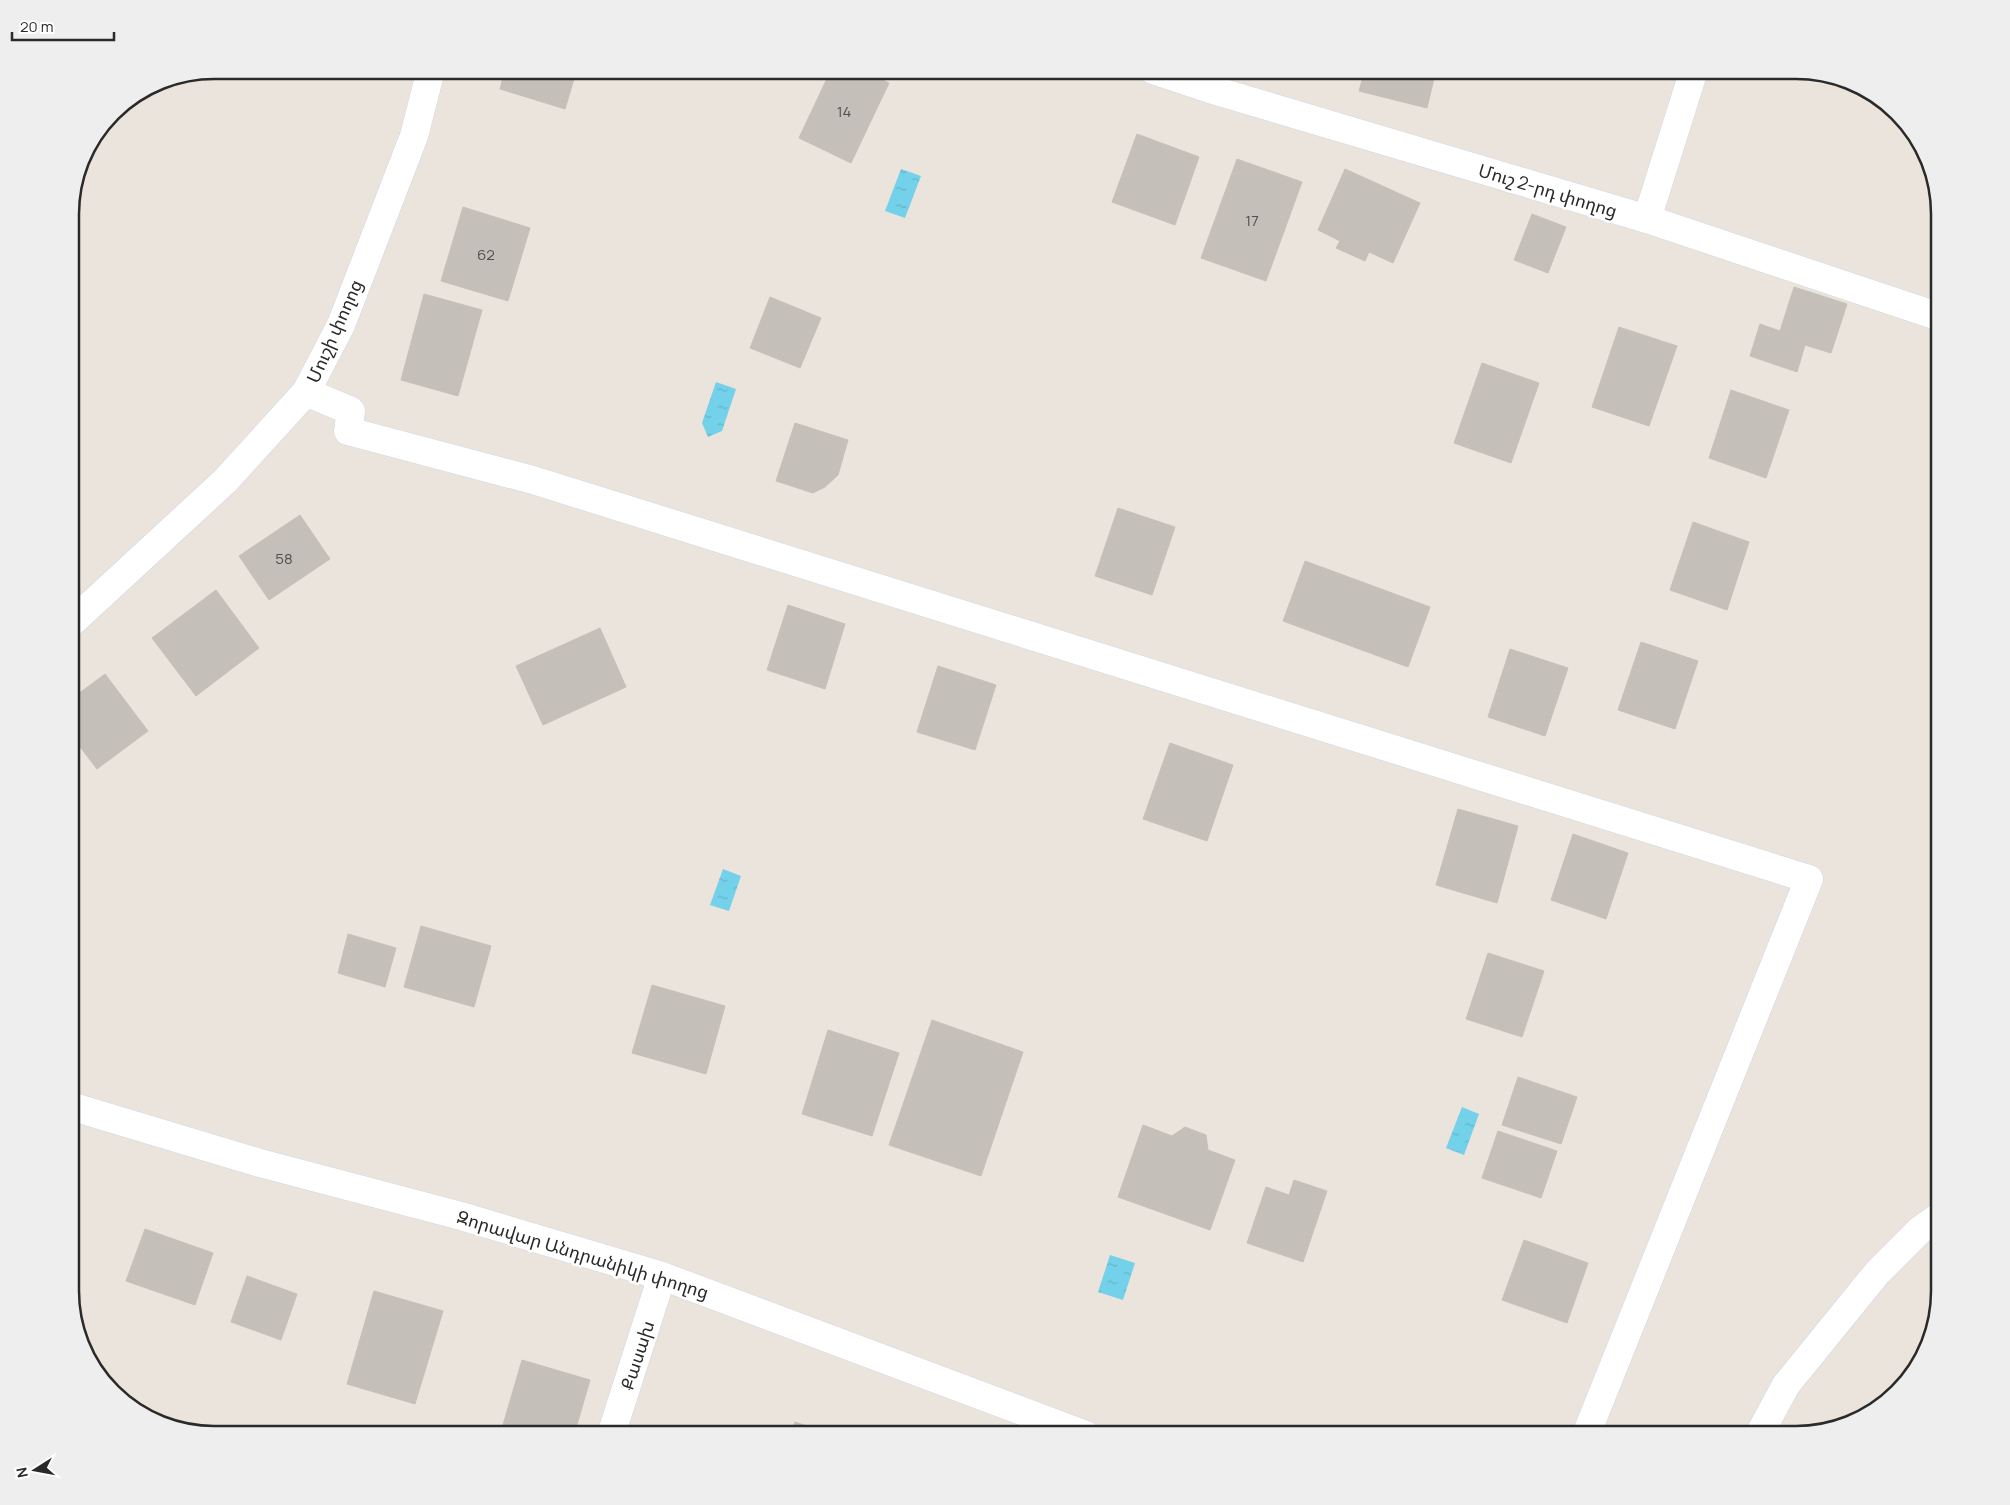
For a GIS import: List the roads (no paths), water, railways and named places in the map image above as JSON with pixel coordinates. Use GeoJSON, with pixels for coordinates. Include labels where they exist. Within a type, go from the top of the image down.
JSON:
{"type":"FeatureCollection","features":[{"type":"Feature","properties":{"kind":"street","name":"Մուշի փողոց"},"geometry":{"type":"LineString","coordinates":[[79,616],[225,482],[306,392],[341,325],[414,136],[429,79]]}},
{"type":"Feature","properties":{"kind":"street"},"geometry":{"type":"LineString","coordinates":[[1647,219],[1691,79]]}},
{"type":"Feature","properties":{"kind":"street","name":"Մուշ 2-րդ փողոց"},"geometry":{"type":"LineString","coordinates":[[1212,80],[1647,219],[1931,314]]}},
{"type":"Feature","properties":{"kind":"street"},"geometry":{"type":"LineString","coordinates":[[306,392],[351,411],[348,430],[533,480],[1808,879],[1590,1426]]}},
{"type":"Feature","properties":{"kind":"street","name":"Զորավար Անդրանիկի փողոց"},"geometry":{"type":"LineString","coordinates":[[79,1109],[260,1162],[461,1216],[662,1276],[1062,1426]]}},
{"type":"Feature","properties":{"kind":"street"},"geometry":{"type":"LineString","coordinates":[[1763,1426],[1786,1384],[1877,1272],[1920,1230],[1931,1222]]}},
{"type":"Feature","properties":{"kind":"street","name":"Քասախ"},"geometry":{"type":"LineString","coordinates":[[614,1426],[662,1276]]}},
{"type":"Feature","properties":{"kind":"water"},"geometry":{"type":"Polygon","coordinates":[[[901,169],[921,176],[905,218],[885,211],[901,169]]]}},
{"type":"Feature","properties":{"kind":"water"},"geometry":{"type":"Polygon","coordinates":[[[716,382],[736,389],[722,431],[708,437],[702,423],[716,382]]]}},
{"type":"Feature","properties":{"kind":"water"},"geometry":{"type":"Polygon","coordinates":[[[723,869],[741,876],[729,911],[710,905],[723,869]]]}},
{"type":"Feature","properties":{"kind":"water"},"geometry":{"type":"Polygon","coordinates":[[[1462,1107],[1479,1114],[1464,1155],[1446,1148],[1462,1107]]]}},
{"type":"Feature","properties":{"kind":"water"},"geometry":{"type":"Polygon","coordinates":[[[1110,1255],[1135,1263],[1123,1300],[1098,1292],[1110,1255]]]}}]}
